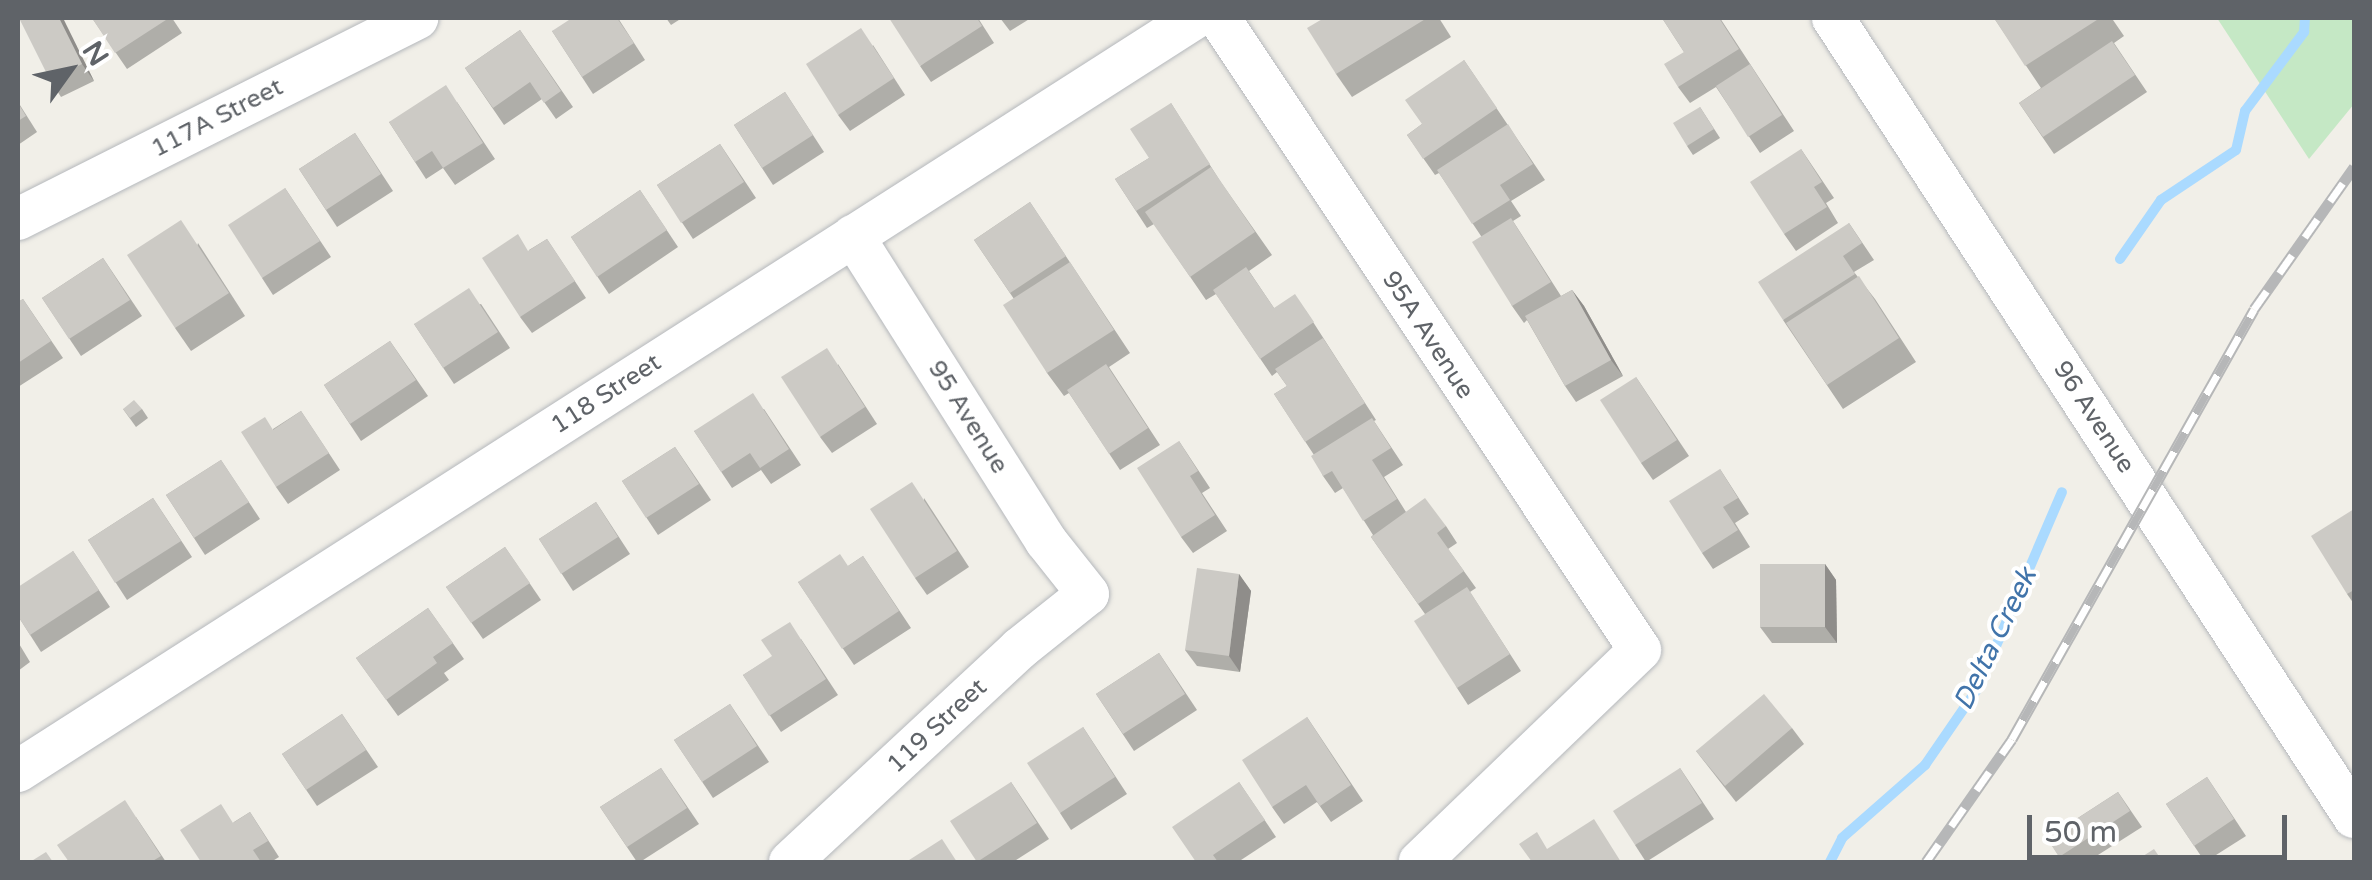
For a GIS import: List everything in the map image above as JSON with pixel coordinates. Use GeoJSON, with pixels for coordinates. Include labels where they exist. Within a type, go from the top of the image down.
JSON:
{"type":"FeatureCollection","features":[{"type":"Feature","properties":{"kind":"street","name":"117A Street"},"geometry":{"type":"LineString","coordinates":[[18,219],[417,18]]}},
{"type":"Feature","properties":{"kind":"street","name":"96 Avenue"},"geometry":{"type":"LineString","coordinates":[[1833,18],[2354,817]]}},
{"type":"Feature","properties":{"kind":"street","name":"118 Street"},"geometry":{"type":"LineString","coordinates":[[18,771],[1196,19]]}},
{"type":"Feature","properties":{"kind":"street","name":"95A Avenue"},"geometry":{"type":"LineString","coordinates":[[1196,19],[1640,650],[1420,862]]}},
{"type":"Feature","properties":{"kind":"street","name":"95 Avenue"},"geometry":{"type":"LineString","coordinates":[[853,236],[1046,541],[1088,594]]}},
{"type":"Feature","properties":{"kind":"street","name":"119 Street"},"geometry":{"type":"LineString","coordinates":[[790,862],[1088,594]]}},
{"type":"Feature","properties":{"kind":"green space"},"geometry":{"type":"Polygon","coordinates":[[[2217,18],[2354,18],[2354,104],[2309,159],[2217,18]]]}},
{"type":"Feature","properties":{"kind":"building"},"geometry":{"type":"Polygon","coordinates":[[[59,18],[82,64],[50,80],[20,20],[59,18]]]}},
{"type":"Feature","properties":{"kind":"building"},"geometry":{"type":"Polygon","coordinates":[[[92,18],[169,18],[115,53],[92,18]]]}},
{"type":"Feature","properties":{"kind":"building"},"geometry":{"type":"Polygon","coordinates":[[[572,18],[617,18],[634,43],[582,77],[552,31],[572,18]]]}},
{"type":"Feature","properties":{"kind":"building"},"geometry":{"type":"Polygon","coordinates":[[[889,18],[977,18],[982,26],[920,66],[889,18]]]}},
{"type":"Feature","properties":{"kind":"building"},"geometry":{"type":"Polygon","coordinates":[[[1324,18],[1427,18],[1336,74],[1307,28],[1324,18]]]}},
{"type":"Feature","properties":{"kind":"building"},"geometry":{"type":"Polygon","coordinates":[[[1662,18],[1719,18],[1739,49],[1678,87],[1664,64],[1684,52],[1662,18]]]}},
{"type":"Feature","properties":{"kind":"building"},"geometry":{"type":"Polygon","coordinates":[[[1994,18],[2100,18],[2025,66],[1994,18]]]}},
{"type":"Feature","properties":{"kind":"building"},"geometry":{"type":"Polygon","coordinates":[[[861,28],[894,78],[838,115],[806,64],[861,28]]]}},
{"type":"Feature","properties":{"kind":"building"},"geometry":{"type":"Polygon","coordinates":[[[520,30],[561,91],[544,103],[530,82],[493,108],[465,68],[520,30]]]}},
{"type":"Feature","properties":{"kind":"building"},"geometry":{"type":"Polygon","coordinates":[[[2112,41],[2135,75],[2043,137],[2019,103],[2112,41]]]}},
{"type":"Feature","properties":{"kind":"building"},"geometry":{"type":"Polygon","coordinates":[[[1464,60],[1497,108],[1423,159],[1407,135],[1422,124],[1405,100],[1464,60]]]}},
{"type":"Feature","properties":{"kind":"building"},"geometry":{"type":"Polygon","coordinates":[[[1750,64],[1782,115],[1748,137],[1716,86],[1750,64]]]}},
{"type":"Feature","properties":{"kind":"building"},"geometry":{"type":"Polygon","coordinates":[[[446,85],[483,143],[443,168],[432,151],[415,162],[389,122],[446,85]]]}},
{"type":"Feature","properties":{"kind":"building"},"geometry":{"type":"Polygon","coordinates":[[[785,92],[813,135],[762,168],[734,125],[785,92]]]}},
{"type":"Feature","properties":{"kind":"building"},"geometry":{"type":"Polygon","coordinates":[[[18,103],[26,116],[18,121],[18,103]]]}},
{"type":"Feature","properties":{"kind":"building"},"geometry":{"type":"Polygon","coordinates":[[[1171,103],[1210,164],[1136,211],[1115,179],[1149,158],[1130,129],[1171,103]]]}},
{"type":"Feature","properties":{"kind":"building"},"geometry":{"type":"Polygon","coordinates":[[[1700,107],[1714,129],[1687,146],[1673,123],[1700,107]]]}},
{"type":"Feature","properties":{"kind":"building"},"geometry":{"type":"Polygon","coordinates":[[[1508,124],[1533,164],[1500,185],[1510,200],[1472,224],[1437,170],[1508,124]]]}},
{"type":"Feature","properties":{"kind":"building"},"geometry":{"type":"Polygon","coordinates":[[[355,133],[381,174],[326,210],[299,169],[355,133]]]}},
{"type":"Feature","properties":{"kind":"building"},"geometry":{"type":"Polygon","coordinates":[[[720,144],[744,182],[681,223],[657,185],[720,144]]]}},
{"type":"Feature","properties":{"kind":"building"},"geometry":{"type":"Polygon","coordinates":[[[1801,149],[1822,182],[1814,187],[1827,207],[1784,234],[1750,182],[1801,149]]]}},
{"type":"Feature","properties":{"kind":"building"},"geometry":{"type":"Polygon","coordinates":[[[1211,167],[1255,232],[1190,277],[1145,212],[1211,167]]]}},
{"type":"Feature","properties":{"kind":"building"},"geometry":{"type":"Polygon","coordinates":[[[285,188],[320,241],[262,278],[228,225],[285,188]]]}},
{"type":"Feature","properties":{"kind":"building"},"geometry":{"type":"Polygon","coordinates":[[[640,190],[667,230],[597,277],[571,237],[640,190]]]}},
{"type":"Feature","properties":{"kind":"building"},"geometry":{"type":"Polygon","coordinates":[[[1030,202],[1066,256],[1010,293],[974,240],[1030,202]]]}},
{"type":"Feature","properties":{"kind":"building"},"geometry":{"type":"Polygon","coordinates":[[[1511,218],[1551,282],[1512,306],[1472,242],[1511,218]]]}},
{"type":"Feature","properties":{"kind":"building"},"geometry":{"type":"Polygon","coordinates":[[[181,220],[229,293],[175,328],[127,255],[181,220]]]}},
{"type":"Feature","properties":{"kind":"building"},"geometry":{"type":"Polygon","coordinates":[[[1849,223],[1862,243],[1843,256],[1855,274],[1783,320],[1758,282],[1849,223]]]}},
{"type":"Feature","properties":{"kind":"building"},"geometry":{"type":"Polygon","coordinates":[[[518,234],[528,251],[547,239],[575,281],[520,317],[482,258],[518,234]]]}},
{"type":"Feature","properties":{"kind":"building"},"geometry":{"type":"Polygon","coordinates":[[[103,258],[130,300],[69,339],[42,298],[103,258]]]}},
{"type":"Feature","properties":{"kind":"building"},"geometry":{"type":"Polygon","coordinates":[[[1070,262],[1114,330],[1047,373],[1003,305],[1070,262]]]}},
{"type":"Feature","properties":{"kind":"building"},"geometry":{"type":"Polygon","coordinates":[[[1246,267],[1274,308],[1295,294],[1314,322],[1260,359],[1213,290],[1246,267]]]}},
{"type":"Feature","properties":{"kind":"building"},"geometry":{"type":"Polygon","coordinates":[[[1859,276],[1899,338],[1827,385],[1786,323],[1859,276]]]}},
{"type":"Feature","properties":{"kind":"building"},"geometry":{"type":"Polygon","coordinates":[[[469,288],[498,332],[443,368],[414,324],[469,288]]]}},
{"type":"Feature","properties":{"kind":"building"},"geometry":{"type":"Polygon","coordinates":[[[1572,290],[1611,360],[1565,386],[1525,316],[1572,290]]]}},
{"type":"Feature","properties":{"kind":"building"},"geometry":{"type":"Polygon","coordinates":[[[23,299],[51,341],[18,363],[18,302],[23,299]]]}},
{"type":"Feature","properties":{"kind":"building"},"geometry":{"type":"Polygon","coordinates":[[[1323,338],[1365,403],[1305,442],[1274,394],[1287,386],[1275,369],[1323,338]]]}},
{"type":"Feature","properties":{"kind":"building"},"geometry":{"type":"Polygon","coordinates":[[[390,341],[416,380],[350,424],[324,385],[390,341]]]}},
{"type":"Feature","properties":{"kind":"building"},"geometry":{"type":"Polygon","coordinates":[[[827,348],[865,407],[820,437],[781,377],[827,348]]]}},
{"type":"Feature","properties":{"kind":"building"},"geometry":{"type":"Polygon","coordinates":[[[1106,364],[1148,428],[1109,454],[1067,390],[1106,364]]]}},
{"type":"Feature","properties":{"kind":"building"},"geometry":{"type":"Polygon","coordinates":[[[1636,377],[1677,440],[1641,463],[1600,400],[1636,377]]]}},
{"type":"Feature","properties":{"kind":"building"},"geometry":{"type":"Polygon","coordinates":[[[753,393],[789,449],[760,468],[750,453],[721,472],[694,431],[753,393]]]}},
{"type":"Feature","properties":{"kind":"building"},"geometry":{"type":"Polygon","coordinates":[[[134,400],[142,409],[130,418],[123,409],[134,400]]]}},
{"type":"Feature","properties":{"kind":"building"},"geometry":{"type":"Polygon","coordinates":[[[301,411],[329,453],[276,487],[241,432],[265,417],[273,430],[301,411]]]}},
{"type":"Feature","properties":{"kind":"building"},"geometry":{"type":"Polygon","coordinates":[[[1372,418],[1391,448],[1372,460],[1397,499],[1363,521],[1332,471],[1323,476],[1311,456],[1372,418]]]}},
{"type":"Feature","properties":{"kind":"building"},"geometry":{"type":"Polygon","coordinates":[[[1179,441],[1198,471],[1190,476],[1215,515],[1181,537],[1137,468],[1179,441]]]}},
{"type":"Feature","properties":{"kind":"building"},"geometry":{"type":"Polygon","coordinates":[[[675,447],[699,484],[646,518],[622,481],[675,447]]]}},
{"type":"Feature","properties":{"kind":"building"},"geometry":{"type":"Polygon","coordinates":[[[221,460],[249,502],[194,538],[166,495],[221,460]]]}},
{"type":"Feature","properties":{"kind":"building"},"geometry":{"type":"Polygon","coordinates":[[[1720,469],[1738,498],[1723,507],[1738,530],[1702,553],[1669,501],[1720,469]]]}},
{"type":"Feature","properties":{"kind":"building"},"geometry":{"type":"Polygon","coordinates":[[[912,482],[957,551],[915,578],[870,509],[912,482]]]}},
{"type":"Feature","properties":{"kind":"building"},"geometry":{"type":"Polygon","coordinates":[[[153,498],[181,541],[115,583],[88,540],[153,498]]]}},
{"type":"Feature","properties":{"kind":"building"},"geometry":{"type":"Polygon","coordinates":[[[1425,498],[1446,526],[1437,533],[1464,571],[1418,604],[1371,537],[1425,498]]]}},
{"type":"Feature","properties":{"kind":"building"},"geometry":{"type":"Polygon","coordinates":[[[596,502],[618,537],[561,574],[539,539],[596,502]]]}},
{"type":"Feature","properties":{"kind":"building"},"geometry":{"type":"Polygon","coordinates":[[[2354,509],[2354,590],[2347,594],[2311,536],[2354,509]]]}},
{"type":"Feature","properties":{"kind":"building"},"geometry":{"type":"Polygon","coordinates":[[[505,547],[530,583],[471,623],[446,587],[505,547]]]}},
{"type":"Feature","properties":{"kind":"building"},"geometry":{"type":"Polygon","coordinates":[[[73,551],[99,590],[30,635],[18,616],[18,587],[73,551]]]}},
{"type":"Feature","properties":{"kind":"building"},"geometry":{"type":"Polygon","coordinates":[[[840,554],[848,566],[863,556],[899,611],[842,649],[798,582],[840,554]]]}},
{"type":"Feature","properties":{"kind":"building"},"geometry":{"type":"Polygon","coordinates":[[[1760,564],[1825,564],[1825,627],[1760,627],[1760,564]]]}},
{"type":"Feature","properties":{"kind":"building"},"geometry":{"type":"Polygon","coordinates":[[[1197,568],[1239,574],[1229,656],[1185,650],[1197,568]]]}},
{"type":"Feature","properties":{"kind":"building"},"geometry":{"type":"Polygon","coordinates":[[[1467,587],[1510,654],[1457,688],[1414,621],[1467,587]]]}},
{"type":"Feature","properties":{"kind":"building"},"geometry":{"type":"Polygon","coordinates":[[[428,608],[453,643],[433,657],[437,663],[386,700],[356,658],[428,608]]]}},
{"type":"Feature","properties":{"kind":"building"},"geometry":{"type":"Polygon","coordinates":[[[790,622],[826,679],[769,716],[743,675],[772,656],[761,640],[790,622]]]}},
{"type":"Feature","properties":{"kind":"building"},"geometry":{"type":"Polygon","coordinates":[[[1159,653],[1185,694],[1123,734],[1096,694],[1159,653]]]}},
{"type":"Feature","properties":{"kind":"building"},"geometry":{"type":"Polygon","coordinates":[[[1764,694],[1792,728],[1725,786],[1696,751],[1764,694]]]}},
{"type":"Feature","properties":{"kind":"building"},"geometry":{"type":"Polygon","coordinates":[[[730,704],[757,746],[702,782],[674,740],[730,704]]]}},
{"type":"Feature","properties":{"kind":"building"},"geometry":{"type":"Polygon","coordinates":[[[342,714],[366,750],[306,790],[282,754],[342,714]]]}},
{"type":"Feature","properties":{"kind":"building"},"geometry":{"type":"Polygon","coordinates":[[[1307,717],[1351,785],[1320,806],[1306,785],[1272,807],[1242,760],[1307,717]]]}},
{"type":"Feature","properties":{"kind":"building"},"geometry":{"type":"Polygon","coordinates":[[[1083,727],[1115,777],[1060,813],[1027,763],[1083,727]]]}},
{"type":"Feature","properties":{"kind":"building"},"geometry":{"type":"Polygon","coordinates":[[[661,768],[687,808],[627,847],[600,807],[661,768]]]}},
{"type":"Feature","properties":{"kind":"building"},"geometry":{"type":"Polygon","coordinates":[[[1680,768],[1702,803],[1635,845],[1613,811],[1680,768]]]}},
{"type":"Feature","properties":{"kind":"building"},"geometry":{"type":"Polygon","coordinates":[[[2207,777],[2234,819],[2194,846],[2166,804],[2207,777]]]}},
{"type":"Feature","properties":{"kind":"building"},"geometry":{"type":"Polygon","coordinates":[[[1011,782],[1037,823],[977,862],[950,821],[1011,782]]]}},
{"type":"Feature","properties":{"kind":"building"},"geometry":{"type":"Polygon","coordinates":[[[1239,782],[1265,820],[1213,855],[1218,862],[1196,862],[1172,827],[1239,782]]]}},
{"type":"Feature","properties":{"kind":"building"},"geometry":{"type":"Polygon","coordinates":[[[2118,792],[2130,811],[2059,857],[2047,838],[2118,792]]]}},
{"type":"Feature","properties":{"kind":"building"},"geometry":{"type":"Polygon","coordinates":[[[125,800],[161,856],[151,862],[69,862],[57,845],[125,800]]]}},
{"type":"Feature","properties":{"kind":"building"},"geometry":{"type":"Polygon","coordinates":[[[221,804],[233,823],[250,812],[268,841],[253,850],[261,862],[201,862],[180,830],[221,804]]]}},
{"type":"Feature","properties":{"kind":"building"},"geometry":{"type":"Polygon","coordinates":[[[1594,819],[1621,862],[1532,862],[1519,844],[1537,832],[1547,849],[1594,819]]]}},
{"type":"Feature","properties":{"kind":"building"},"geometry":{"type":"Polygon","coordinates":[[[942,839],[957,862],[906,862],[942,839]]]}},
{"type":"Feature","properties":{"kind":"building"},"geometry":{"type":"Polygon","coordinates":[[[2154,849],[2163,862],[2137,860],[2154,849]]]}},
{"type":"Feature","properties":{"kind":"building"},"geometry":{"type":"Polygon","coordinates":[[[46,852],[53,862],[30,862],[46,852]]]}},
{"type":"Feature","properties":{"kind":"waterway","name":"Delta Creek"},"geometry":{"type":"LineString","coordinates":[[2120,259],[2161,200],[2236,150],[2245,111],[2304,32],[2305,18]]}},
{"type":"Feature","properties":{"kind":"waterway","name":"Delta Creek"},"geometry":{"type":"LineString","coordinates":[[1830,862],[1842,838],[1925,765],[1978,688],[2062,492]]}},
{"type":"Feature","properties":{"kind":"railway"},"geometry":{"type":"LineString","coordinates":[[1926,862],[2012,739],[2254,309],[2354,167]]}}]}
